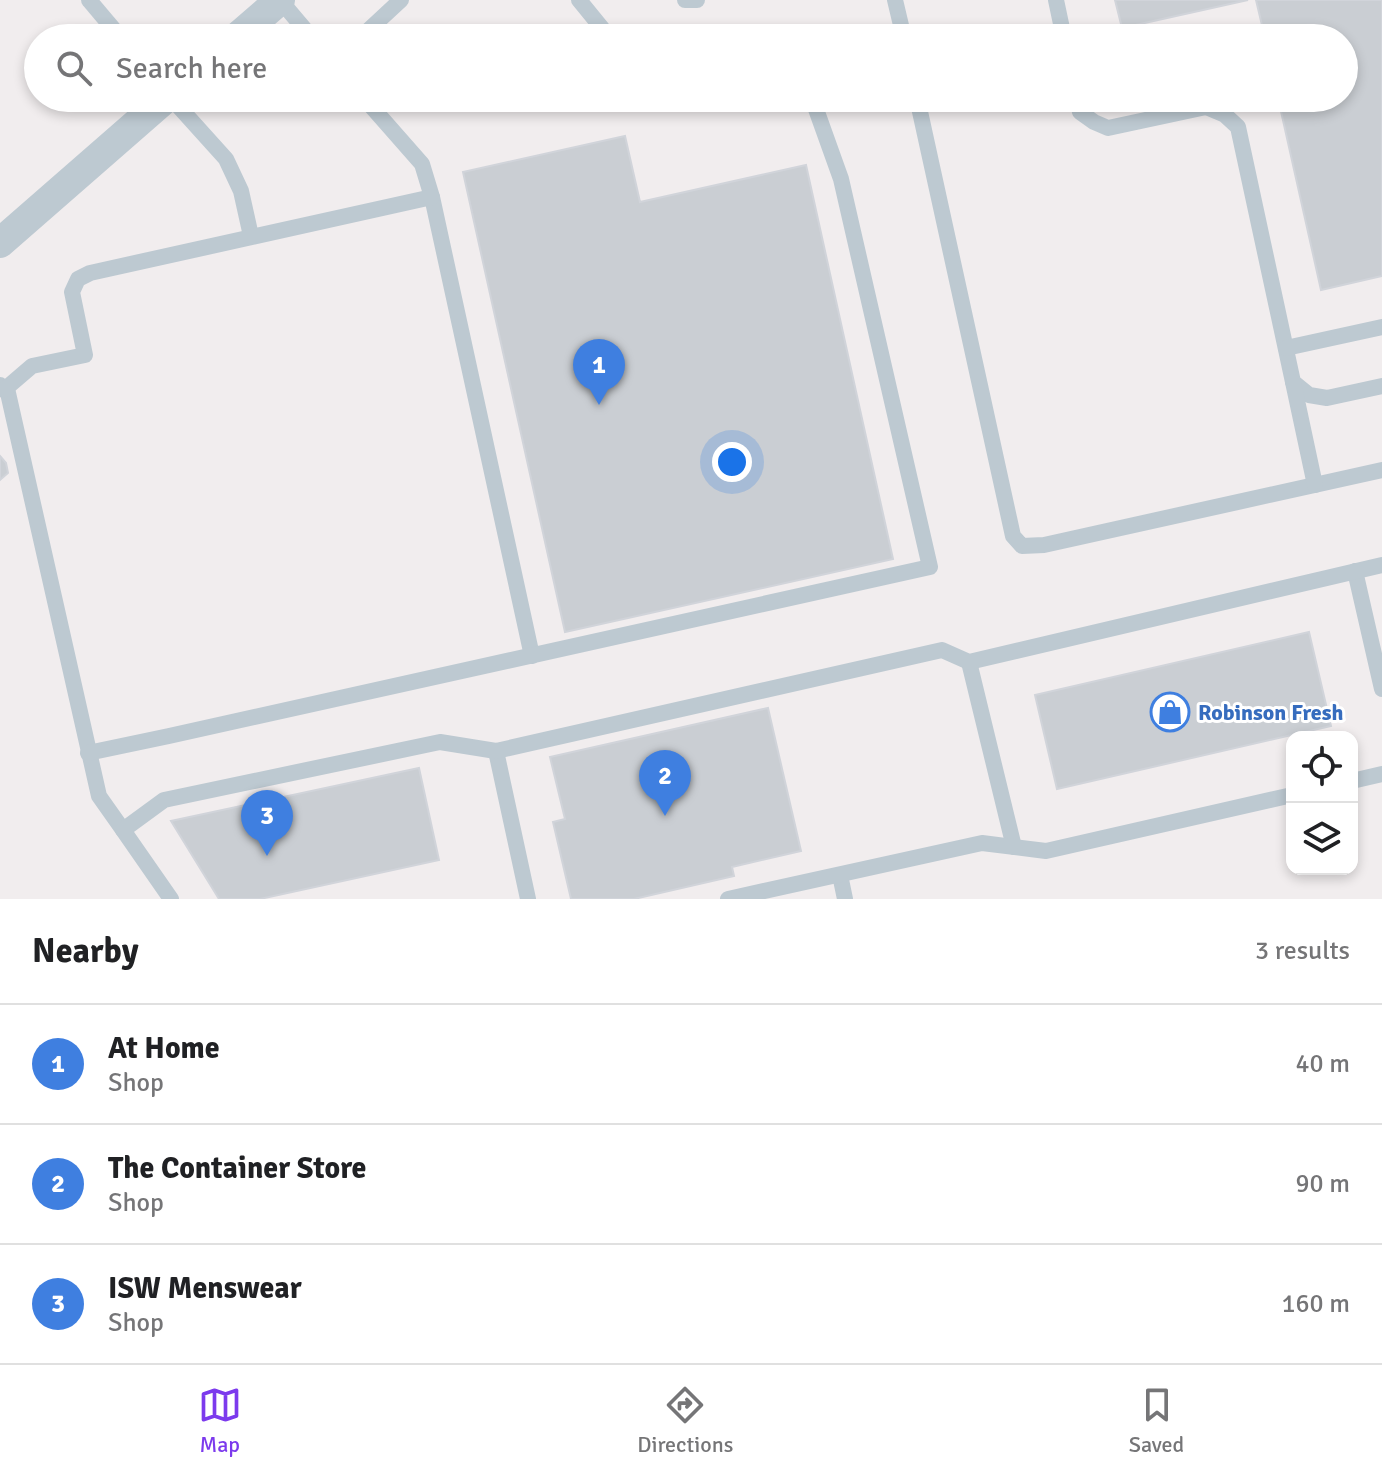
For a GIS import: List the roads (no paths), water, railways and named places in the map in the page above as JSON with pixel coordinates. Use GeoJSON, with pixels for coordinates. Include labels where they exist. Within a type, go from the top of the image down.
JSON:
{"type":"FeatureCollection","features":[{"type":"Feature","properties":{"kind":"street"},"geometry":{"type":"LineString","coordinates":[[252,24],[280,0]]}},
{"type":"Feature","properties":{"kind":"street"},"geometry":{"type":"LineString","coordinates":[[0,243],[153,112]]}},
{"type":"Feature","properties":{"kind":"lane"},"geometry":{"type":"LineString","coordinates":[[89,0],[109,24]]}},
{"type":"Feature","properties":{"kind":"lane"},"geometry":{"type":"LineString","coordinates":[[280,0],[300,24]]}},
{"type":"Feature","properties":{"kind":"lane"},"geometry":{"type":"LineString","coordinates":[[375,24],[401,0]]}},
{"type":"Feature","properties":{"kind":"lane"},"geometry":{"type":"LineString","coordinates":[[579,0],[599,24]]}},
{"type":"Feature","properties":{"kind":"lane"},"geometry":{"type":"LineString","coordinates":[[685,0],[697,0]]}},
{"type":"Feature","properties":{"kind":"lane"},"geometry":{"type":"LineString","coordinates":[[895,0],[901,24]]}},
{"type":"Feature","properties":{"kind":"lane"},"geometry":{"type":"LineString","coordinates":[[1056,0],[1061,24]]}},
{"type":"Feature","properties":{"kind":"lane"},"geometry":{"type":"LineString","coordinates":[[182,112],[226,159],[241,191],[251,236]]}},
{"type":"Feature","properties":{"kind":"lane"},"geometry":{"type":"LineString","coordinates":[[376,112],[422,164],[432,197],[532,656]]}},
{"type":"Feature","properties":{"kind":"lane"},"geometry":{"type":"LineString","coordinates":[[88,753],[930,567],[841,179],[817,112]]}},
{"type":"Feature","properties":{"kind":"lane"},"geometry":{"type":"LineString","coordinates":[[920,112],[1013,536],[1022,546],[1044,545],[1382,470]]}},
{"type":"Feature","properties":{"kind":"lane"},"geometry":{"type":"LineString","coordinates":[[1080,112],[1108,128],[1183,112]]}},
{"type":"Feature","properties":{"kind":"lane"},"geometry":{"type":"LineString","coordinates":[[1218,112],[1238,127],[1315,485]]}},
{"type":"Feature","properties":{"kind":"lane"},"geometry":{"type":"LineString","coordinates":[[171,899],[99,796],[8,393],[2,388],[32,366],[85,355],[72,292],[78,279],[90,273],[432,197]]}},
{"type":"Feature","properties":{"kind":"lane"},"geometry":{"type":"LineString","coordinates":[[1286,348],[1382,327]]}},
{"type":"Feature","properties":{"kind":"lane"},"geometry":{"type":"LineString","coordinates":[[1293,382],[1309,395],[1327,398],[1382,386]]}},
{"type":"Feature","properties":{"kind":"lane"},"geometry":{"type":"LineString","coordinates":[[123,830],[164,800],[440,742],[496,751],[942,650],[969,662],[1382,565]]}},
{"type":"Feature","properties":{"kind":"lane"},"geometry":{"type":"LineString","coordinates":[[1355,571],[1382,689]]}},
{"type":"Feature","properties":{"kind":"lane"},"geometry":{"type":"LineString","coordinates":[[969,662],[1014,847]]}},
{"type":"Feature","properties":{"kind":"lane"},"geometry":{"type":"LineString","coordinates":[[496,751],[528,899]]}},
{"type":"Feature","properties":{"kind":"lane"},"geometry":{"type":"LineString","coordinates":[[1358,780],[1382,774]]}},
{"type":"Feature","properties":{"kind":"lane"},"geometry":{"type":"LineString","coordinates":[[728,899],[982,843],[1046,851],[1286,796]]}},
{"type":"Feature","properties":{"kind":"lane"},"geometry":{"type":"LineString","coordinates":[[840,875],[845,899]]}},
{"type":"Feature","properties":{"kind":"place","name":"At Home"},"geometry":{"type":"Point","coordinates":[599,405]}},
{"type":"Feature","properties":{"kind":"place","name":"Robinson Fresh"},"geometry":{"type":"Point","coordinates":[1170,712]}},
{"type":"Feature","properties":{"kind":"place","name":"The Container Store"},"geometry":{"type":"Point","coordinates":[665,816]}},
{"type":"Feature","properties":{"kind":"place","name":"ISW Menswear"},"geometry":{"type":"Point","coordinates":[267,856]}}]}
